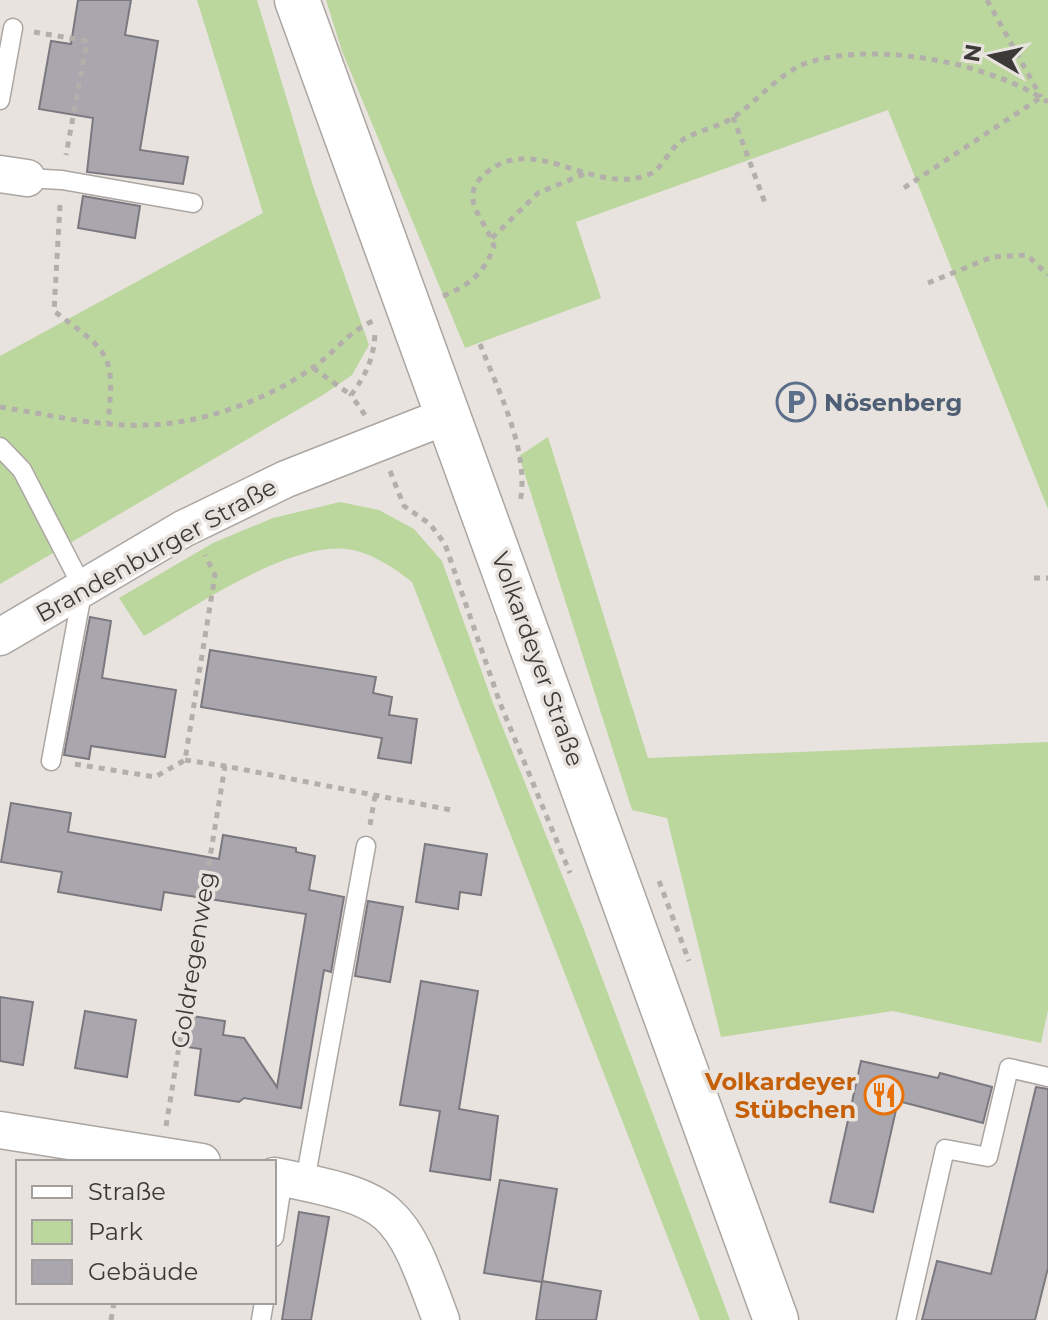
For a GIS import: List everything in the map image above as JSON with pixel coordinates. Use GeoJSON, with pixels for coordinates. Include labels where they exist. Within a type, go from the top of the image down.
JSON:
{"type":"FeatureCollection","features":[{"type":"Feature","properties":{"kind":"main road","name":"Volkardeyer Straße"},"geometry":{"type":"LineString","coordinates":[[297,0],[776,1320]]}},
{"type":"Feature","properties":{"kind":"street","name":"Brandenburger Straße"},"geometry":{"type":"LineString","coordinates":[[0,637],[183,529],[286,479],[449,415]]}},
{"type":"Feature","properties":{"kind":"street"},"geometry":{"type":"LineString","coordinates":[[0,1130],[192,1160]]}},
{"type":"Feature","properties":{"kind":"street"},"geometry":{"type":"LineString","coordinates":[[287,1178],[377,1204],[399,1223],[416,1252],[441,1320]]}},
{"type":"Feature","properties":{"kind":"lane"},"geometry":{"type":"LineString","coordinates":[[0,100],[13,28]]}},
{"type":"Feature","properties":{"kind":"lane"},"geometry":{"type":"LineString","coordinates":[[13,176],[62,180],[193,203]]}},
{"type":"Feature","properties":{"kind":"lane"},"geometry":{"type":"LineString","coordinates":[[0,447],[22,470],[83,588],[51,761]]}},
{"type":"Feature","properties":{"kind":"lane"},"geometry":{"type":"LineString","coordinates":[[276,1228],[366,846]]}},
{"type":"Feature","properties":{"kind":"lane"},"geometry":{"type":"LineString","coordinates":[[906,1320],[945,1149],[988,1157],[1009,1068],[1048,1077]]}},
{"type":"Feature","properties":{"kind":"path"},"geometry":{"type":"LineString","coordinates":[[987,0],[1041,97]]}},
{"type":"Feature","properties":{"kind":"path"},"geometry":{"type":"LineString","coordinates":[[13,28],[87,41],[62,180],[54,311],[96,343],[108,358],[112,387],[108,422]]}},
{"type":"Feature","properties":{"kind":"path"},"geometry":{"type":"LineString","coordinates":[[432,300],[464,287],[485,271],[494,247],[472,204],[475,185],[488,171],[518,158],[548,160],[602,180],[651,174],[681,141],[733,117],[765,90],[811,61],[862,55],[926,58],[986,73],[1048,102]]}},
{"type":"Feature","properties":{"kind":"path"},"geometry":{"type":"LineString","coordinates":[[904,188],[1041,97]]}},
{"type":"Feature","properties":{"kind":"path"},"geometry":{"type":"LineString","coordinates":[[733,117],[765,203]]}},
{"type":"Feature","properties":{"kind":"path"},"geometry":{"type":"LineString","coordinates":[[492,238],[538,193],[585,174]]}},
{"type":"Feature","properties":{"kind":"path"},"geometry":{"type":"LineString","coordinates":[[928,283],[992,257],[1004,256],[1027,255],[1048,275]]}},
{"type":"Feature","properties":{"kind":"path"},"geometry":{"type":"LineString","coordinates":[[0,407],[145,425],[214,413],[269,393],[313,368],[349,333],[375,320],[373,358],[351,395]]}},
{"type":"Feature","properties":{"kind":"path"},"geometry":{"type":"LineString","coordinates":[[480,344],[517,447],[524,481],[518,512]]}},
{"type":"Feature","properties":{"kind":"path"},"geometry":{"type":"LineString","coordinates":[[313,368],[358,401]]}},
{"type":"Feature","properties":{"kind":"path"},"geometry":{"type":"LineString","coordinates":[[397,489],[404,506],[430,524],[445,544],[500,703],[572,878]]}},
{"type":"Feature","properties":{"kind":"path"},"geometry":{"type":"LineString","coordinates":[[185,760],[215,575],[207,558]]}},
{"type":"Feature","properties":{"kind":"path"},"geometry":{"type":"LineString","coordinates":[[1034,578],[1048,578]]}},
{"type":"Feature","properties":{"kind":"path"},"geometry":{"type":"LineString","coordinates":[[51,761],[155,777],[185,760],[451,810]]}},
{"type":"Feature","properties":{"kind":"path","name":"Goldregenweg"},"geometry":{"type":"LineString","coordinates":[[161,1154],[225,766]]}},
{"type":"Feature","properties":{"kind":"green space"},"geometry":{"type":"Polygon","coordinates":[[[197,0],[257,0],[313,186],[369,345],[352,375],[323,395],[0,584],[0,356],[263,213],[197,0]]]}},
{"type":"Feature","properties":{"kind":"green space"},"geometry":{"type":"Polygon","coordinates":[[[326,0],[1048,0],[1048,509],[888,110],[576,222],[601,298],[465,348],[342,51],[326,0]]]}},
{"type":"Feature","properties":{"kind":"green space"},"geometry":{"type":"Polygon","coordinates":[[[548,437],[648,758],[1048,742],[1048,1010],[1041,1043],[893,1011],[721,1037],[667,818],[632,810],[519,456],[548,437]]]}},
{"type":"Feature","properties":{"kind":"green space"},"geometry":{"type":"Polygon","coordinates":[[[340,502],[379,510],[414,529],[442,561],[494,706],[583,927],[730,1320],[700,1320],[412,582],[365,553],[347,549],[323,550],[297,556],[242,579],[144,636],[119,598],[213,543],[273,518],[340,502]]]}},
{"type":"Feature","properties":{"kind":"building"},"geometry":{"type":"Polygon","coordinates":[[[78,0],[131,0],[125,35],[158,41],[140,150],[188,157],[183,184],[87,172],[93,118],[39,109],[51,41],[71,44],[78,0]]]}},
{"type":"Feature","properties":{"kind":"building"},"geometry":{"type":"Polygon","coordinates":[[[83,196],[140,206],[135,238],[78,228],[83,196]]]}},
{"type":"Feature","properties":{"kind":"building"},"geometry":{"type":"Polygon","coordinates":[[[90,617],[111,621],[102,678],[176,690],[165,757],[91,746],[89,759],[64,755],[90,617]]]}},
{"type":"Feature","properties":{"kind":"building"},"geometry":{"type":"Polygon","coordinates":[[[210,650],[376,677],[373,693],[392,697],[389,715],[417,719],[411,763],[378,758],[382,738],[201,707],[210,650]]]}},
{"type":"Feature","properties":{"kind":"building"},"geometry":{"type":"Polygon","coordinates":[[[11,803],[71,813],[68,832],[219,859],[223,835],[296,848],[296,852],[315,856],[309,890],[344,897],[331,972],[324,970],[301,1108],[244,1098],[239,1102],[195,1095],[201,1049],[187,1047],[192,1016],[225,1021],[223,1035],[244,1038],[277,1087],[306,914],[164,892],[161,910],[58,892],[62,872],[1,862],[11,803]]]}},
{"type":"Feature","properties":{"kind":"building"},"geometry":{"type":"Polygon","coordinates":[[[425,844],[487,854],[481,895],[460,892],[458,909],[416,902],[425,844]]]}},
{"type":"Feature","properties":{"kind":"building"},"geometry":{"type":"Polygon","coordinates":[[[368,901],[403,907],[390,982],[355,976],[368,901]]]}},
{"type":"Feature","properties":{"kind":"building"},"geometry":{"type":"Polygon","coordinates":[[[421,981],[478,991],[459,1109],[498,1116],[490,1180],[430,1171],[440,1111],[400,1105],[421,981]]]}},
{"type":"Feature","properties":{"kind":"building"},"geometry":{"type":"Polygon","coordinates":[[[0,997],[33,1002],[23,1065],[0,1061],[0,997]]]}},
{"type":"Feature","properties":{"kind":"building"},"geometry":{"type":"Polygon","coordinates":[[[85,1011],[136,1020],[127,1077],[75,1068],[85,1011]]]}},
{"type":"Feature","properties":{"kind":"building"},"geometry":{"type":"Polygon","coordinates":[[[861,1061],[938,1078],[940,1073],[992,1087],[983,1123],[898,1101],[873,1212],[830,1202],[861,1061]]]}},
{"type":"Feature","properties":{"kind":"building"},"geometry":{"type":"Polygon","coordinates":[[[1036,1087],[1048,1089],[1048,1268],[1035,1320],[922,1320],[937,1261],[991,1274],[1036,1087]]]}},
{"type":"Feature","properties":{"kind":"building"},"geometry":{"type":"Polygon","coordinates":[[[500,1180],[557,1189],[542,1282],[484,1273],[500,1180]]]}},
{"type":"Feature","properties":{"kind":"building"},"geometry":{"type":"Polygon","coordinates":[[[299,1212],[329,1217],[311,1320],[282,1320],[299,1212]]]}},
{"type":"Feature","properties":{"kind":"building"},"geometry":{"type":"Polygon","coordinates":[[[542,1281],[601,1291],[596,1320],[536,1320],[542,1281]]]}},
{"type":"Feature","properties":{"kind":"place","name":"Nösenberg"},"geometry":{"type":"Point","coordinates":[796,402]}},
{"type":"Feature","properties":{"kind":"place","name":"Volkardeyer Stübchen"},"geometry":{"type":"Point","coordinates":[884,1095]}}]}
